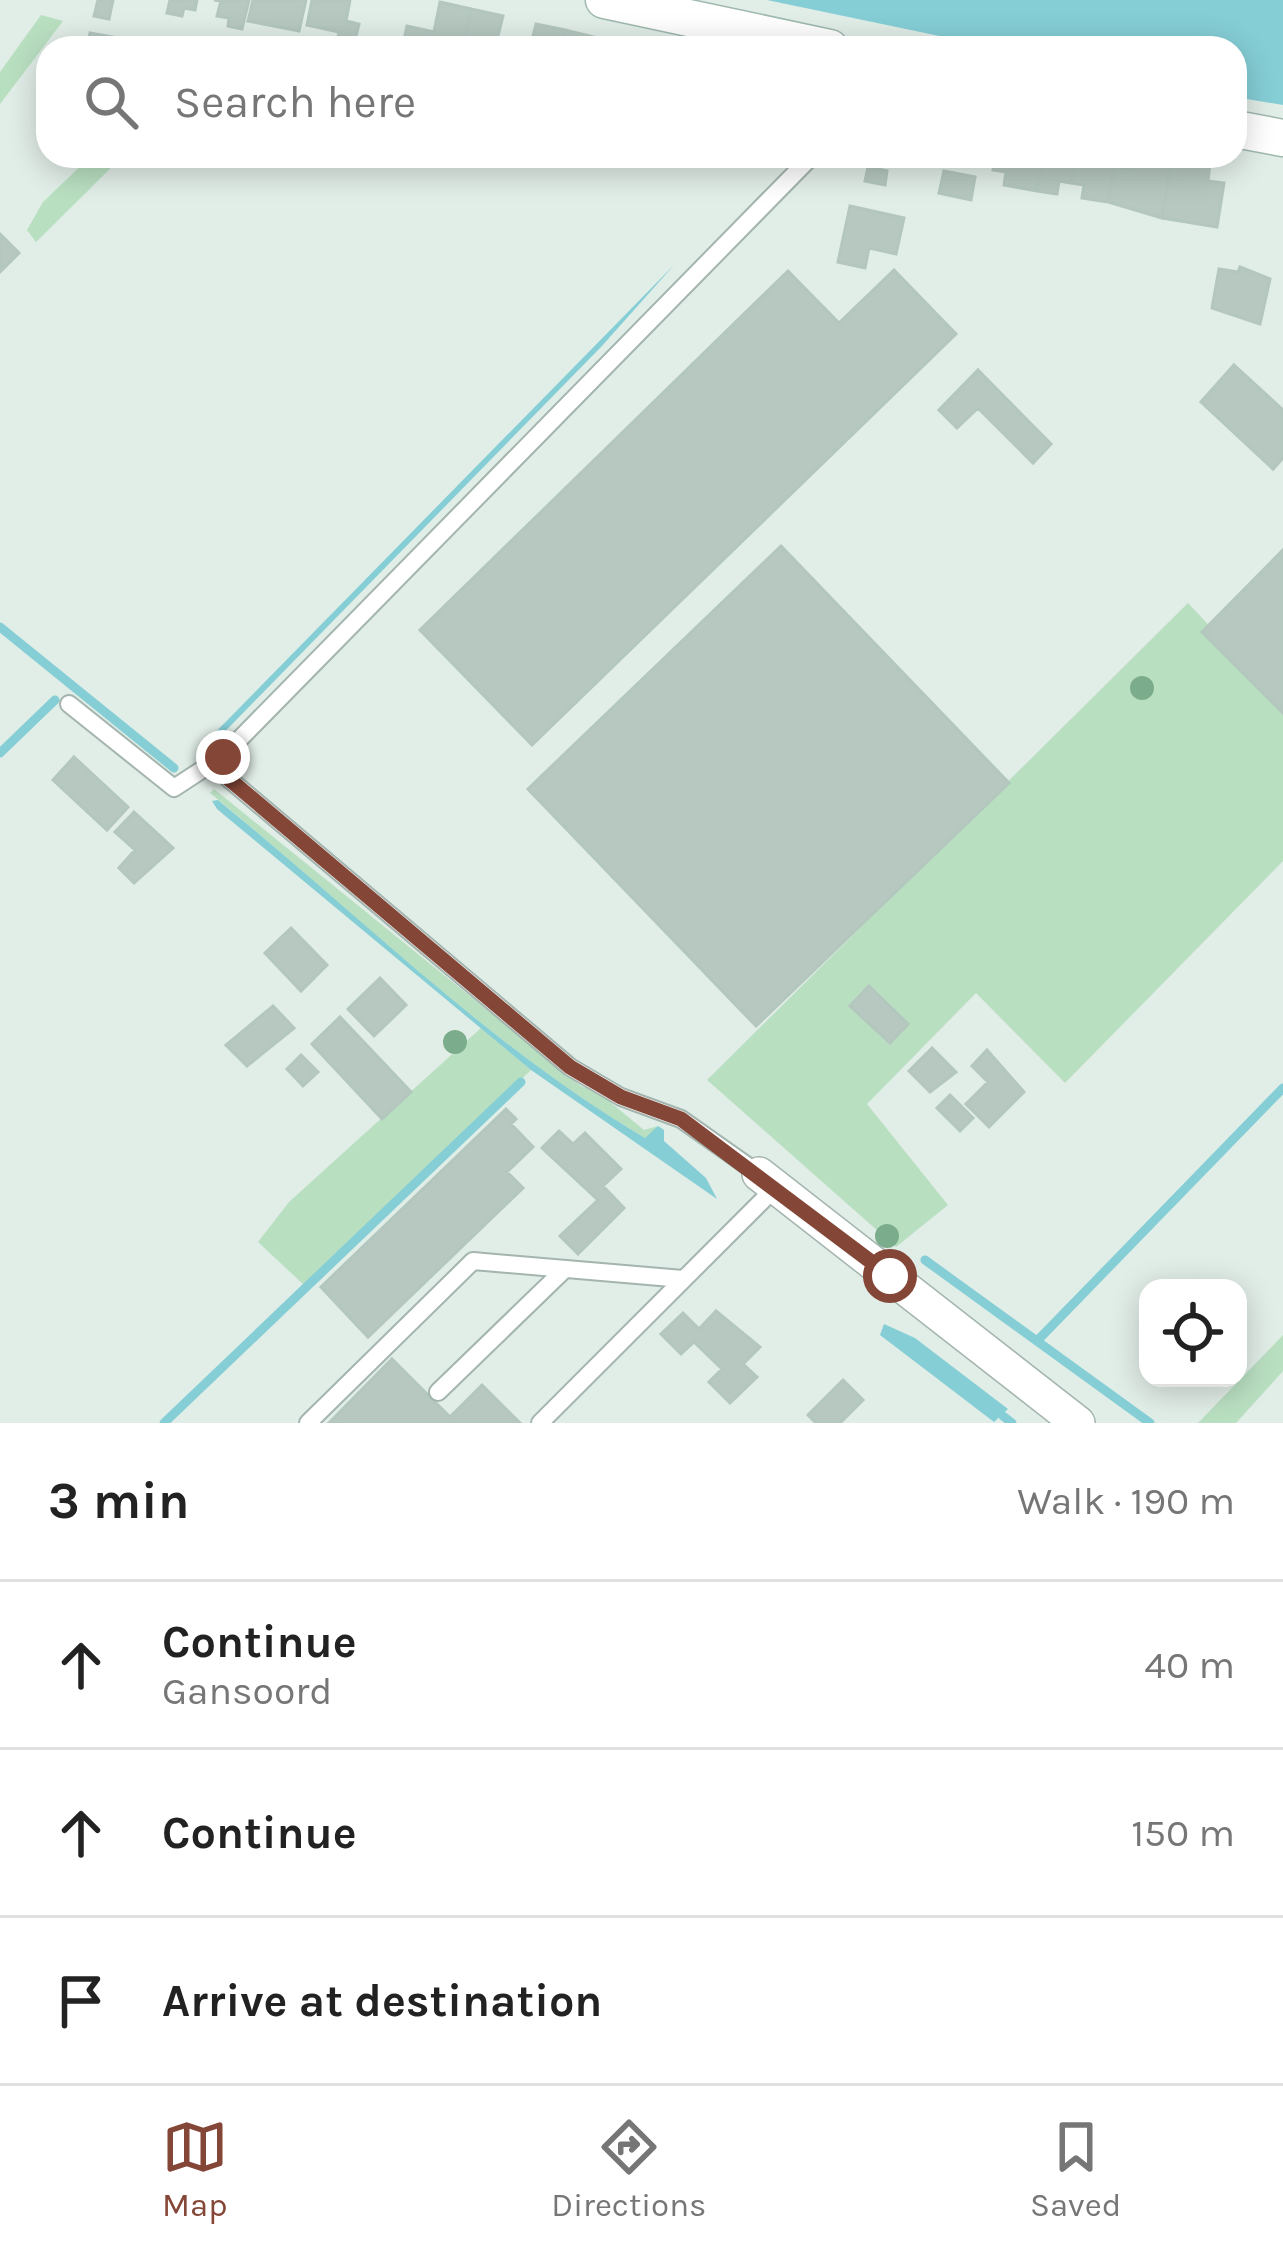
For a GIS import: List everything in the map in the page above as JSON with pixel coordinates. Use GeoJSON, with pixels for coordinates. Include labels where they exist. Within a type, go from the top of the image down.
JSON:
{"type":"FeatureCollection","features":[{"type":"Feature","properties":{"kind":"street"},"geometry":{"type":"LineString","coordinates":[[604,0],[774,36]]}},
{"type":"Feature","properties":{"kind":"street"},"geometry":{"type":"LineString","coordinates":[[1247,131],[1283,137]]}},
{"type":"Feature","properties":{"kind":"street"},"geometry":{"type":"LineString","coordinates":[[768,1180],[1078,1423]]}},
{"type":"Feature","properties":{"kind":"lane"},"geometry":{"type":"LineString","coordinates":[[69,704],[174,788],[223,757],[800,168]]}},
{"type":"Feature","properties":{"kind":"lane"},"geometry":{"type":"LineString","coordinates":[[223,757],[229,779],[570,1067],[621,1097],[681,1119],[768,1180],[683,1279],[540,1423]]}},
{"type":"Feature","properties":{"kind":"lane"},"geometry":{"type":"LineString","coordinates":[[308,1423],[473,1261],[683,1279]]}},
{"type":"Feature","properties":{"kind":"lane"},"geometry":{"type":"LineString","coordinates":[[438,1392],[565,1269]]}},
{"type":"Feature","properties":{"kind":"green space"},"geometry":{"type":"Polygon","coordinates":[[[41,15],[63,21],[52,36],[36,36],[36,57],[0,104],[0,72],[41,15]]]}},
{"type":"Feature","properties":{"kind":"green space"},"geometry":{"type":"Polygon","coordinates":[[[78,168],[111,168],[36,242],[27,230],[43,202],[78,168]]]}},
{"type":"Feature","properties":{"kind":"green space"},"geometry":{"type":"Polygon","coordinates":[[[1188,603],[1283,704],[1283,861],[1065,1083],[976,993],[867,1104],[948,1205],[896,1247],[707,1080],[1188,603]]]}},
{"type":"Feature","properties":{"kind":"green space"},"geometry":{"type":"Polygon","coordinates":[[[214,789],[581,1086],[598,1092],[644,1130],[658,1126],[646,1139],[530,1061],[210,793],[214,789]]]}},
{"type":"Feature","properties":{"kind":"green space"},"geometry":{"type":"Polygon","coordinates":[[[481,1028],[531,1070],[305,1286],[258,1242],[289,1202],[481,1028]]]}},
{"type":"Feature","properties":{"kind":"green space"},"geometry":{"type":"Polygon","coordinates":[[[1283,1335],[1283,1371],[1236,1423],[1198,1423],[1233,1387],[1247,1387],[1247,1372],[1283,1335]]]}},
{"type":"Feature","properties":{"kind":"water"},"geometry":{"type":"Polygon","coordinates":[[[767,0],[1283,0],[1283,105],[1247,99],[1247,36],[940,36],[767,0]]]}},
{"type":"Feature","properties":{"kind":"water"},"geometry":{"type":"Polygon","coordinates":[[[675,264],[601,347],[201,756],[197,751],[675,264]]]}},
{"type":"Feature","properties":{"kind":"water"},"geometry":{"type":"Polygon","coordinates":[[[218,800],[532,1062],[645,1138],[658,1126],[664,1130],[664,1141],[706,1178],[717,1199],[531,1070],[217,809],[212,801],[218,800]]]}},
{"type":"Feature","properties":{"kind":"water"},"geometry":{"type":"Polygon","coordinates":[[[884,1324],[915,1338],[1008,1409],[994,1422],[880,1335],[884,1324]]]}},
{"type":"Feature","properties":{"kind":"building"},"geometry":{"type":"Polygon","coordinates":[[[98,0],[113,0],[109,19],[94,16],[98,0]]]}},
{"type":"Feature","properties":{"kind":"building"},"geometry":{"type":"Polygon","coordinates":[[[170,0],[197,0],[195,10],[184,8],[182,16],[167,13],[170,0]]]}},
{"type":"Feature","properties":{"kind":"building"},"geometry":{"type":"Polygon","coordinates":[[[214,0],[249,0],[242,29],[228,26],[229,18],[217,16],[221,1],[214,0]]]}},
{"type":"Feature","properties":{"kind":"building"},"geometry":{"type":"Polygon","coordinates":[[[253,0],[306,0],[299,31],[248,21],[253,0]]]}},
{"type":"Feature","properties":{"kind":"building"},"geometry":{"type":"Polygon","coordinates":[[[312,0],[350,0],[346,21],[359,24],[356,36],[338,36],[339,32],[307,25],[312,0]]]}},
{"type":"Feature","properties":{"kind":"building"},"geometry":{"type":"Polygon","coordinates":[[[440,2],[471,9],[465,36],[405,36],[407,26],[434,32],[440,2]]]}},
{"type":"Feature","properties":{"kind":"building"},"geometry":{"type":"Polygon","coordinates":[[[471,9],[503,16],[498,36],[465,36],[471,9]]]}},
{"type":"Feature","properties":{"kind":"building"},"geometry":{"type":"Polygon","coordinates":[[[536,24],[565,30],[564,36],[533,36],[536,24]]]}},
{"type":"Feature","properties":{"kind":"building"},"geometry":{"type":"Polygon","coordinates":[[[868,168],[887,171],[885,185],[865,181],[868,168]]]}},
{"type":"Feature","properties":{"kind":"building"},"geometry":{"type":"Polygon","coordinates":[[[1041,168],[1037,191],[1004,185],[1006,172],[993,170],[1041,168]]]}},
{"type":"Feature","properties":{"kind":"building"},"geometry":{"type":"Polygon","coordinates":[[[1041,168],[1074,168],[1071,183],[1059,181],[1057,194],[1037,191],[1041,168]]]}},
{"type":"Feature","properties":{"kind":"building"},"geometry":{"type":"Polygon","coordinates":[[[1074,168],[1113,168],[1108,202],[1082,198],[1084,185],[1071,183],[1074,168]]]}},
{"type":"Feature","properties":{"kind":"building"},"geometry":{"type":"Polygon","coordinates":[[[1114,168],[1170,168],[1162,218],[1108,202],[1114,168]]]}},
{"type":"Feature","properties":{"kind":"building"},"geometry":{"type":"Polygon","coordinates":[[[1170,168],[1209,168],[1208,181],[1224,183],[1217,227],[1162,218],[1170,168]]]}},
{"type":"Feature","properties":{"kind":"building"},"geometry":{"type":"Polygon","coordinates":[[[944,171],[975,177],[971,200],[939,193],[944,171]]]}},
{"type":"Feature","properties":{"kind":"building"},"geometry":{"type":"Polygon","coordinates":[[[850,206],[904,218],[896,254],[869,248],[865,268],[838,262],[850,206]]]}},
{"type":"Feature","properties":{"kind":"building"},"geometry":{"type":"Polygon","coordinates":[[[0,234],[19,253],[0,272],[0,234]]]}},
{"type":"Feature","properties":{"kind":"building"},"geometry":{"type":"Polygon","coordinates":[[[1240,267],[1270,279],[1260,324],[1212,308],[1219,269],[1238,272],[1240,267]]]}},
{"type":"Feature","properties":{"kind":"building"},"geometry":{"type":"Polygon","coordinates":[[[894,270],[956,334],[532,745],[420,630],[788,271],[839,323],[894,270]]]}},
{"type":"Feature","properties":{"kind":"building"},"geometry":{"type":"Polygon","coordinates":[[[1234,365],[1283,410],[1283,458],[1273,469],[1201,402],[1234,365]]]}},
{"type":"Feature","properties":{"kind":"building"},"geometry":{"type":"Polygon","coordinates":[[[978,370],[1051,444],[1033,463],[978,408],[957,428],[939,410],[978,370]]]}},
{"type":"Feature","properties":{"kind":"building"},"geometry":{"type":"Polygon","coordinates":[[[781,546],[1009,783],[756,1026],[528,789],[781,546]]]}},
{"type":"Feature","properties":{"kind":"building"},"geometry":{"type":"Polygon","coordinates":[[[1283,550],[1283,713],[1202,632],[1283,550]]]}},
{"type":"Feature","properties":{"kind":"building"},"geometry":{"type":"Polygon","coordinates":[[[74,757],[128,807],[107,830],[53,780],[74,757]]]}},
{"type":"Feature","properties":{"kind":"building"},"geometry":{"type":"Polygon","coordinates":[[[134,812],[173,848],[134,883],[119,868],[135,850],[115,832],[134,812]]]}},
{"type":"Feature","properties":{"kind":"building"},"geometry":{"type":"Polygon","coordinates":[[[291,928],[327,965],[301,991],[265,953],[291,928]]]}},
{"type":"Feature","properties":{"kind":"building"},"geometry":{"type":"Polygon","coordinates":[[[380,978],[406,1005],[374,1036],[348,1009],[380,978]]]}},
{"type":"Feature","properties":{"kind":"building"},"geometry":{"type":"Polygon","coordinates":[[[869,986],[908,1024],[890,1043],[850,1006],[869,986]]]}},
{"type":"Feature","properties":{"kind":"building"},"geometry":{"type":"Polygon","coordinates":[[[273,1006],[294,1028],[247,1066],[226,1045],[273,1006]]]}},
{"type":"Feature","properties":{"kind":"building"},"geometry":{"type":"Polygon","coordinates":[[[340,1017],[411,1092],[382,1119],[312,1044],[340,1017]]]}},
{"type":"Feature","properties":{"kind":"building"},"geometry":{"type":"Polygon","coordinates":[[[932,1048],[956,1072],[930,1092],[909,1071],[932,1048]]]}},
{"type":"Feature","properties":{"kind":"building"},"geometry":{"type":"Polygon","coordinates":[[[987,1050],[1024,1092],[989,1127],[966,1104],[988,1082],[972,1066],[987,1050]]]}},
{"type":"Feature","properties":{"kind":"building"},"geometry":{"type":"Polygon","coordinates":[[[301,1055],[318,1072],[303,1086],[287,1069],[301,1055]]]}},
{"type":"Feature","properties":{"kind":"building"},"geometry":{"type":"Polygon","coordinates":[[[950,1095],[973,1118],[960,1131],[937,1108],[950,1095]]]}},
{"type":"Feature","properties":{"kind":"building"},"geometry":{"type":"Polygon","coordinates":[[[506,1109],[516,1119],[511,1124],[533,1147],[507,1172],[523,1188],[368,1337],[321,1287],[506,1109]]]}},
{"type":"Feature","properties":{"kind":"building"},"geometry":{"type":"Polygon","coordinates":[[[559,1131],[573,1144],[585,1133],[621,1169],[603,1186],[624,1208],[578,1254],[560,1236],[598,1200],[542,1148],[559,1131]]]}},
{"type":"Feature","properties":{"kind":"building"},"geometry":{"type":"Polygon","coordinates":[[[716,1311],[760,1347],[743,1364],[757,1377],[730,1403],[709,1382],[722,1369],[694,1342],[681,1354],[661,1334],[683,1313],[699,1329],[716,1311]]]}},
{"type":"Feature","properties":{"kind":"building"},"geometry":{"type":"Polygon","coordinates":[[[392,1359],[450,1417],[482,1385],[520,1423],[329,1423],[392,1359]]]}},
{"type":"Feature","properties":{"kind":"building"},"geometry":{"type":"Polygon","coordinates":[[[843,1380],[863,1400],[840,1423],[816,1423],[808,1415],[843,1380]]]}},
{"type":"Feature","properties":{"kind":"waterway"},"geometry":{"type":"LineString","coordinates":[[0,627],[174,768]]}},
{"type":"Feature","properties":{"kind":"waterway"},"geometry":{"type":"LineString","coordinates":[[0,753],[55,700]]}},
{"type":"Feature","properties":{"kind":"waterway"},"geometry":{"type":"LineString","coordinates":[[164,1423],[521,1082]]}},
{"type":"Feature","properties":{"kind":"waterway"},"geometry":{"type":"LineString","coordinates":[[1038,1340],[1283,1088]]}},
{"type":"Feature","properties":{"kind":"waterway"},"geometry":{"type":"LineString","coordinates":[[925,1260],[1150,1423]]}},
{"type":"Feature","properties":{"kind":"waterway"},"geometry":{"type":"LineString","coordinates":[[1003,1416],[1012,1423]]}},
{"type":"Feature","properties":{"kind":"route"},"geometry":{"type":"LineString","coordinates":[[223,757],[229,779],[570,1067],[621,1097],[681,1119],[890,1276]]}}]}
